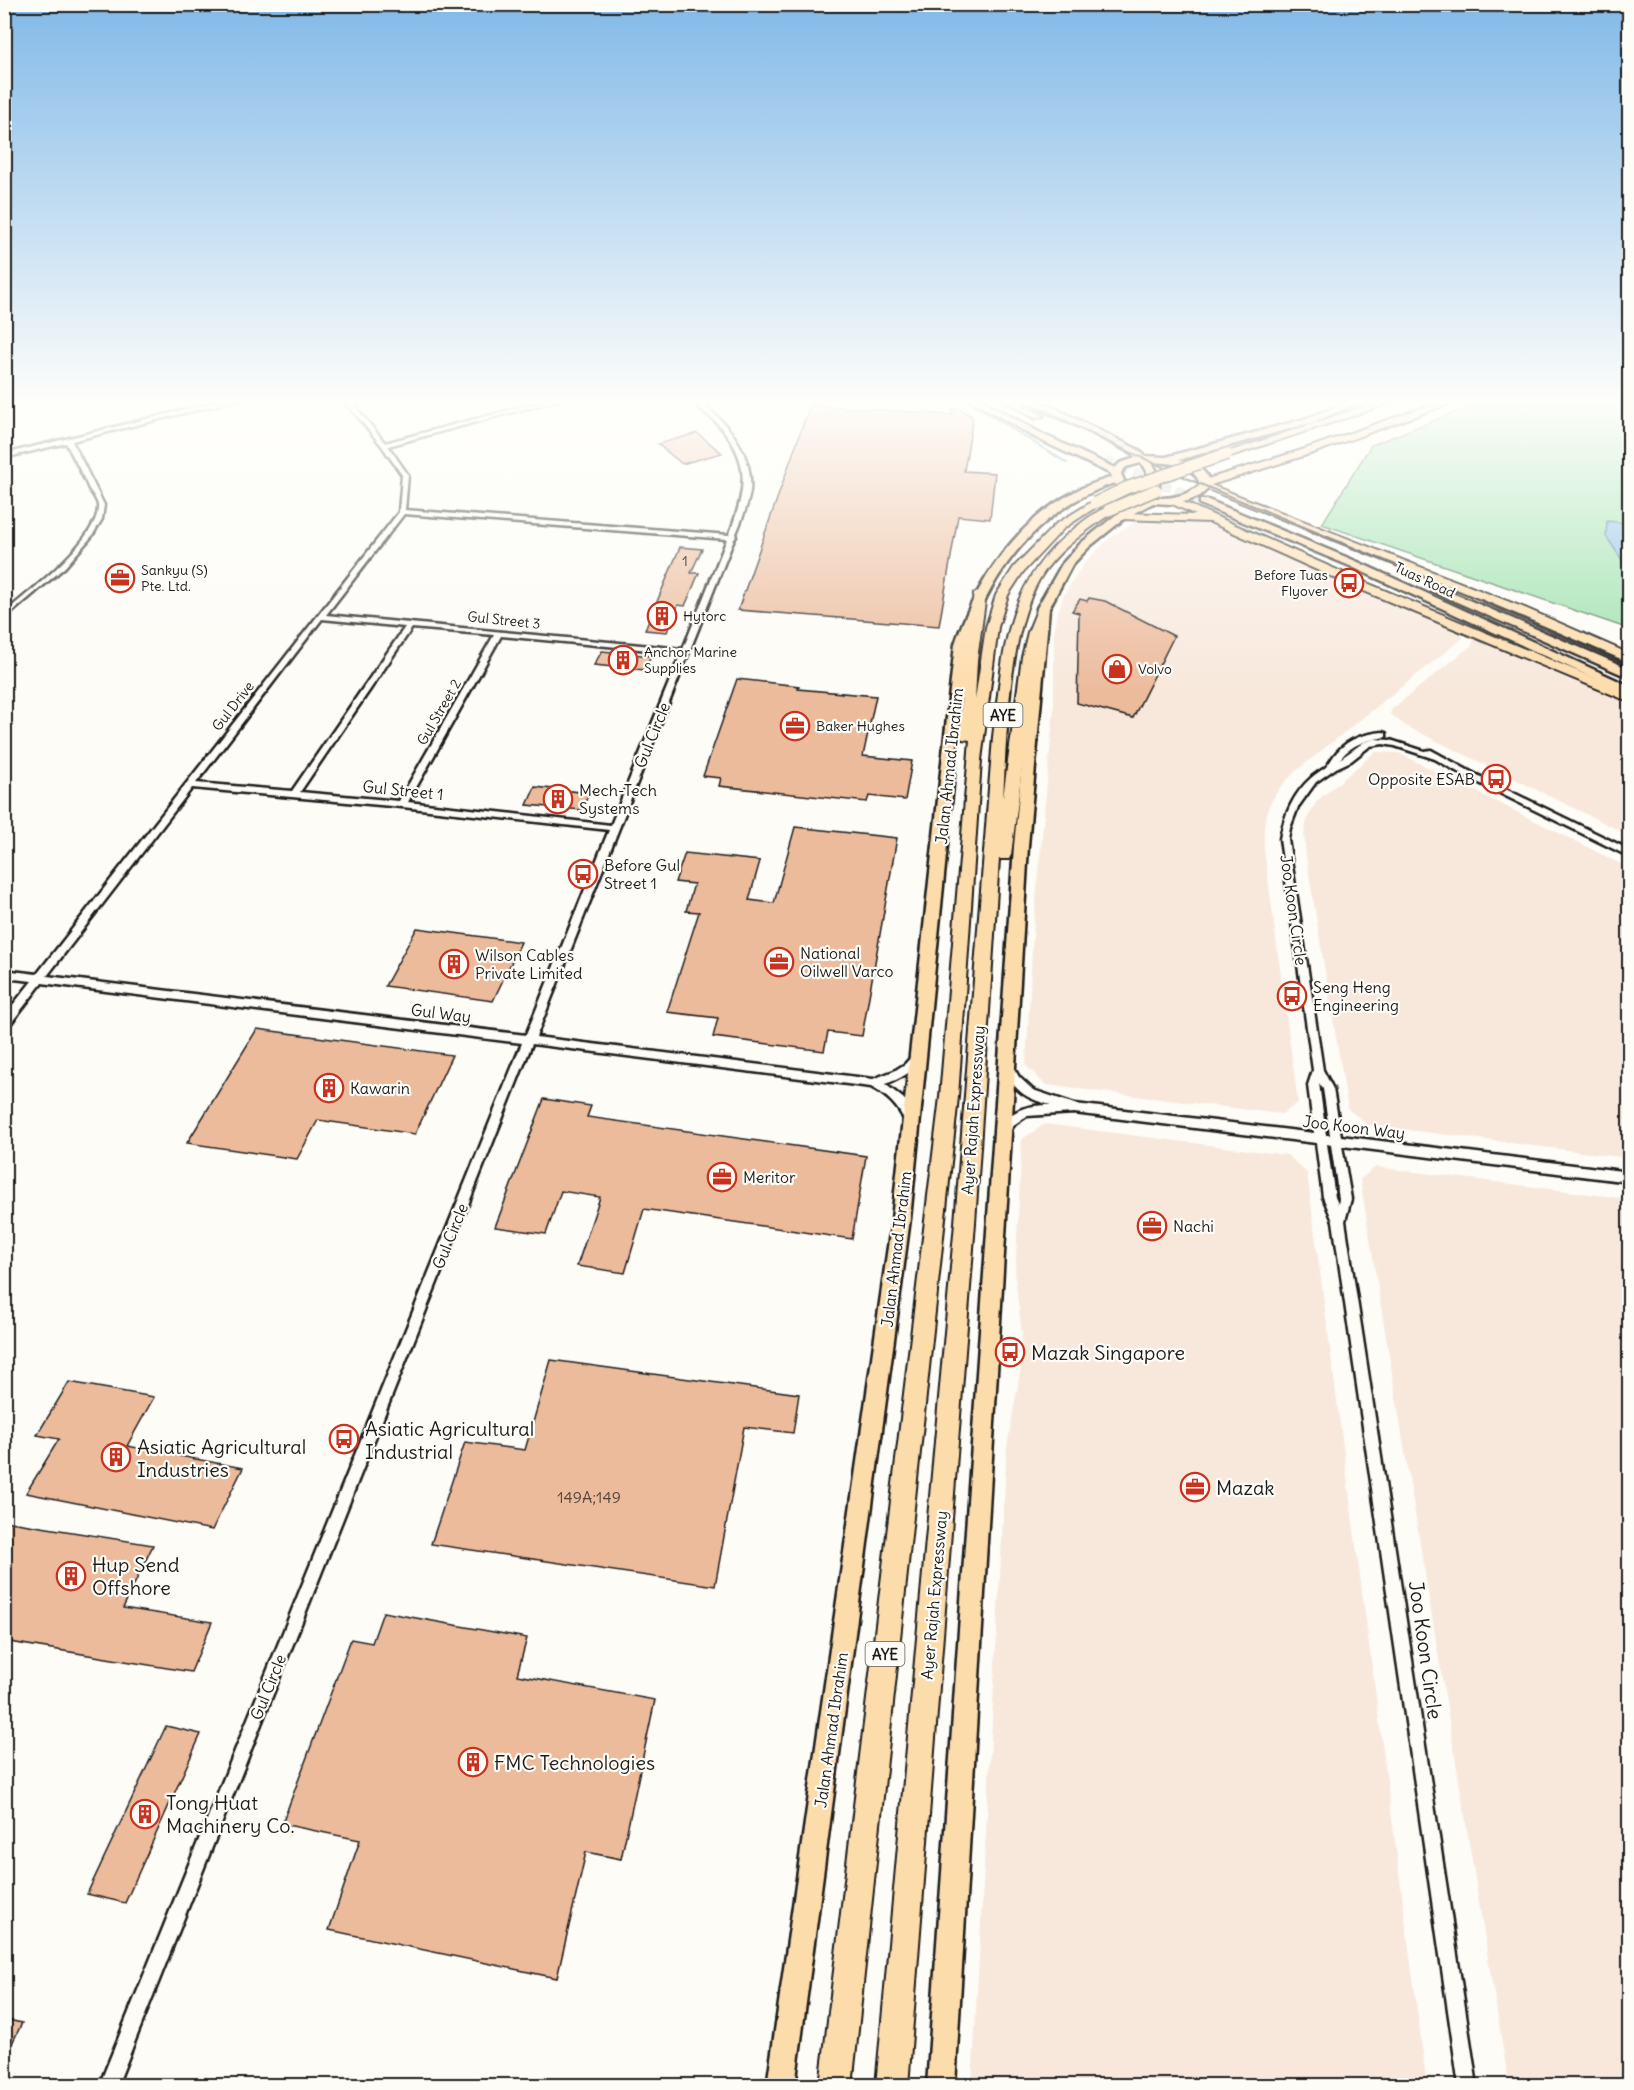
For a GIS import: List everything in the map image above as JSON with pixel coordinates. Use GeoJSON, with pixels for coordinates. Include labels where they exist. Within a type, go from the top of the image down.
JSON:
{"type":"FeatureCollection","features":[{"type":"Feature","properties":{"kind":"highway","name":"Ayer Rajah Expressway"},"geometry":{"type":"LineString","coordinates":[[836,2085],[949,1097],[974,760],[992,627],[1002,595],[1018,570],[1060,526],[1108,497]]}},
{"type":"Feature","properties":{"kind":"highway","name":"Ayer Rajah Expressway"},"geometry":{"type":"LineString","coordinates":[[892,2085],[986,957],[1000,736],[1007,679],[1017,627],[1028,590],[1039,570],[1070,538],[1115,513],[1138,497]]}},
{"type":"Feature","properties":{"kind":"highway"},"geometry":{"type":"LineString","coordinates":[[1235,497],[1521,611],[1629,659]]}},
{"type":"Feature","properties":{"kind":"highway"},"geometry":{"type":"LineString","coordinates":[[1253,497],[1285,517]]}},
{"type":"Feature","properties":{"kind":"highway"},"geometry":{"type":"LineString","coordinates":[[1174,501],[1363,586],[1629,698]]}},
{"type":"Feature","properties":{"kind":"highway"},"geometry":{"type":"LineString","coordinates":[[1115,513],[1182,517],[1229,524]]}},
{"type":"Feature","properties":{"kind":"highway"},"geometry":{"type":"LineString","coordinates":[[974,760],[968,748],[967,731],[970,660],[980,594]]}},
{"type":"Feature","properties":{"kind":"highway"},"geometry":{"type":"LineString","coordinates":[[986,957],[1006,835],[1031,648],[1042,608]]}},
{"type":"Feature","properties":{"kind":"main road","name":"Jalan Ahmad Ibrahim"},"geometry":{"type":"LineString","coordinates":[[780,2085],[810,1887],[899,1231],[920,1053],[961,644],[969,616],[980,594],[1018,543],[1073,497]]}},
{"type":"Feature","properties":{"kind":"main road"},"geometry":{"type":"LineString","coordinates":[[941,2085],[1001,1137],[1021,846],[1042,608],[1067,564],[1121,509],[1118,501],[1105,497]]}},
{"type":"Feature","properties":{"kind":"main road"},"geometry":{"type":"LineString","coordinates":[[1143,497],[1152,500],[1174,501],[1193,497]]}},
{"type":"Feature","properties":{"kind":"main road"},"geometry":{"type":"LineString","coordinates":[[1170,497],[1174,501]]}},
{"type":"Feature","properties":{"kind":"main road"},"geometry":{"type":"LineString","coordinates":[[1115,513],[1152,500]]}},
{"type":"Feature","properties":{"kind":"main road","name":"Tuas Road"},"geometry":{"type":"LineString","coordinates":[[1629,674],[1415,581],[1209,500],[1629,691]]}},
{"type":"Feature","properties":{"kind":"street"},"geometry":{"type":"LineString","coordinates":[[4,617],[80,549],[94,531],[102,514],[97,497]]}},
{"type":"Feature","properties":{"kind":"street"},"geometry":{"type":"LineString","coordinates":[[403,497],[402,512],[733,537]]}},
{"type":"Feature","properties":{"kind":"street","name":"Gul Circle"},"geometry":{"type":"LineString","coordinates":[[108,2085],[685,651],[733,537],[746,497]]}},
{"type":"Feature","properties":{"kind":"street","name":"Gul Drive"},"geometry":{"type":"LineString","coordinates":[[4,1024],[402,512]]}},
{"type":"Feature","properties":{"kind":"street","name":"Gul Street 3"},"geometry":{"type":"LineString","coordinates":[[320,618],[685,651]]}},
{"type":"Feature","properties":{"kind":"street"},"geometry":{"type":"LineString","coordinates":[[294,795],[410,625]]}},
{"type":"Feature","properties":{"kind":"street","name":"Gul Street 2"},"geometry":{"type":"LineString","coordinates":[[402,804],[499,633]]}},
{"type":"Feature","properties":{"kind":"street","name":"Joo Koon Circle"},"geometry":{"type":"LineString","coordinates":[[1339,1221],[1345,1199],[1328,1089],[1318,1070],[1284,839],[1292,808],[1302,792],[1331,767],[1348,759],[1366,744],[1393,743],[1434,757],[1629,854]]}},
{"type":"Feature","properties":{"kind":"street","name":"Gul Street 1"},"geometry":{"type":"LineString","coordinates":[[188,785],[402,804],[615,828]]}},
{"type":"Feature","properties":{"kind":"street","name":"Gul Way"},"geometry":{"type":"LineString","coordinates":[[4,974],[873,1083],[886,1089],[902,1102],[912,1123]]}},
{"type":"Feature","properties":{"kind":"street","name":"Gul Way"},"geometry":{"type":"LineString","coordinates":[[873,1083],[895,1077],[913,1065],[920,1053]]}},
{"type":"Feature","properties":{"kind":"street","name":"Joo Koon Way"},"geometry":{"type":"LineString","coordinates":[[1006,1065],[1018,1086],[1026,1093],[1058,1101],[1074,1108],[1629,1178]]}},
{"type":"Feature","properties":{"kind":"street","name":"Joo Koon Circle"},"geometry":{"type":"LineString","coordinates":[[1318,1070],[1313,1085],[1320,1140],[1329,1197],[1339,1221],[1468,2085]]}},
{"type":"Feature","properties":{"kind":"street","name":"Joo Koon Way"},"geometry":{"type":"LineString","coordinates":[[1001,1137],[1008,1123],[1017,1114],[1029,1110],[1058,1111],[1074,1108]]}},
{"type":"Feature","properties":{"kind":"shaded area"},"geometry":{"type":"Polygon","coordinates":[[[1141,518],[1206,521],[1460,632],[1463,638],[1296,771],[1281,786],[1269,805],[1264,825],[1264,849],[1298,1103],[1282,1114],[1046,1085],[1026,1066],[1033,932],[1054,707],[1056,617],[1064,594],[1086,561],[1111,537],[1141,518]]]}},
{"type":"Feature","properties":{"kind":"shaded area"},"geometry":{"type":"Polygon","coordinates":[[[1474,637],[1629,701],[1629,835],[1406,726],[1390,714],[1392,709],[1472,645],[1474,637]]]}},
{"type":"Feature","properties":{"kind":"shaded area"},"geometry":{"type":"Polygon","coordinates":[[[1375,752],[1399,753],[1629,868],[1629,1158],[1368,1125],[1348,1109],[1304,834],[1308,817],[1317,801],[1375,752]]]}},
{"type":"Feature","properties":{"kind":"shaded area"},"geometry":{"type":"Polygon","coordinates":[[[1045,1124],[1287,1155],[1307,1173],[1427,2085],[972,2085],[1007,1447],[1021,1367],[1022,1335],[1015,1277],[1022,1139],[1045,1124]]]}},
{"type":"Feature","properties":{"kind":"shaded area"},"geometry":{"type":"Polygon","coordinates":[[[1376,1167],[1629,1199],[1629,2085],[1509,2085],[1360,1179],[1376,1167]]]}},
{"type":"Feature","properties":{"kind":"green space"},"geometry":{"type":"Polygon","coordinates":[[[1339,497],[1629,497],[1629,629],[1322,524],[1339,497]]]}},
{"type":"Feature","properties":{"kind":"water"},"geometry":{"type":"Polygon","coordinates":[[[1607,521],[1629,523],[1629,567],[1606,536],[1607,521]]]}},
{"type":"Feature","properties":{"kind":"building"},"geometry":{"type":"Polygon","coordinates":[[[778,497],[992,497],[990,519],[958,516],[939,626],[738,610],[778,497]]]}},
{"type":"Feature","properties":{"kind":"building"},"geometry":{"type":"Polygon","coordinates":[[[680,547],[702,549],[691,573],[699,573],[685,606],[678,605],[667,632],[645,630],[680,547]]]}},
{"type":"Feature","properties":{"kind":"building","name":"Volvo"},"geometry":{"type":"Polygon","coordinates":[[[1089,598],[1105,601],[1174,636],[1133,718],[1077,703],[1079,613],[1072,611],[1080,599],[1087,601],[1089,598]]]}},
{"type":"Feature","properties":{"kind":"building","name":"Anchor Marine Supplies"},"geometry":{"type":"Polygon","coordinates":[[[602,651],[651,656],[645,670],[594,665],[602,651]]]}},
{"type":"Feature","properties":{"kind":"building","name":"Baker Hughes"},"geometry":{"type":"Polygon","coordinates":[[[737,679],[799,686],[798,689],[876,696],[863,756],[912,761],[905,800],[869,796],[867,802],[719,786],[721,778],[703,776],[737,679]]]}},
{"type":"Feature","properties":{"kind":"building","name":"Mech-Tech Systems"},"geometry":{"type":"Polygon","coordinates":[[[535,787],[589,793],[582,810],[527,805],[535,787]]]}},
{"type":"Feature","properties":{"kind":"building","name":"National Oilwell Varco"},"geometry":{"type":"Polygon","coordinates":[[[795,827],[897,838],[862,1036],[828,1032],[824,1051],[713,1037],[718,1018],[667,1012],[699,912],[686,911],[694,884],[675,882],[685,853],[760,861],[749,900],[774,903],[795,827]]]}},
{"type":"Feature","properties":{"kind":"building","name":"Wilson Cables Private Limited"},"geometry":{"type":"Polygon","coordinates":[[[417,928],[521,942],[493,1001],[385,986],[417,928]]]}},
{"type":"Feature","properties":{"kind":"building","name":"Kawarin"},"geometry":{"type":"Polygon","coordinates":[[[257,1029],[452,1055],[415,1134],[318,1120],[297,1159],[187,1143],[257,1029]]]}},
{"type":"Feature","properties":{"kind":"building","name":"Meritor"},"geometry":{"type":"Polygon","coordinates":[[[544,1099],[591,1106],[587,1117],[866,1156],[852,1239],[644,1209],[625,1273],[577,1266],[600,1197],[561,1191],[546,1234],[495,1227],[544,1099]]]}},
{"type":"Feature","properties":{"kind":"building"},"geometry":{"type":"Polygon","coordinates":[[[551,1360],[799,1394],[793,1433],[744,1427],[715,1586],[431,1544],[465,1442],[525,1450],[551,1360]]]}},
{"type":"Feature","properties":{"kind":"building","name":"Asiatic Agricultural Industries"},"geometry":{"type":"Polygon","coordinates":[[[69,1382],[154,1397],[127,1446],[243,1468],[212,1530],[26,1493],[59,1439],[37,1435],[69,1382]]]}},
{"type":"Feature","properties":{"kind":"building","name":"Hup Send Offshore"},"geometry":{"type":"Polygon","coordinates":[[[4,1521],[153,1545],[123,1608],[212,1622],[191,1672],[4,1641],[4,1521]]]}},
{"type":"Feature","properties":{"kind":"building","name":"FMC Technologies"},"geometry":{"type":"Polygon","coordinates":[[[383,1612],[527,1638],[517,1675],[655,1700],[621,1859],[586,1852],[557,1978],[329,1930],[360,1840],[282,1824],[351,1639],[372,1643],[383,1612]]]}},
{"type":"Feature","properties":{"kind":"building","name":"Tong Huat Machinery Co."},"geometry":{"type":"Polygon","coordinates":[[[166,1726],[201,1734],[125,1903],[87,1894],[166,1726]]]}},
{"type":"Feature","properties":{"kind":"building"},"geometry":{"type":"Polygon","coordinates":[[[4,2019],[22,2023],[4,2060],[4,2019]]]}},
{"type":"Feature","properties":{"kind":"tunnel"},"geometry":{"type":"LineString","coordinates":[[1191,497],[1204,502]]}},
{"type":"Feature","properties":{"kind":"railway"},"geometry":{"type":"LineString","coordinates":[[1230,497],[1485,602]]}},
{"type":"Feature","properties":{"kind":"railway"},"geometry":{"type":"LineString","coordinates":[[1482,601],[1630,665]]}},
{"type":"Feature","properties":{"kind":"place","name":"Sankyu (S) Pte. Ltd."},"geometry":{"type":"Point","coordinates":[120,578]}},
{"type":"Feature","properties":{"kind":"place","name":"Before Tuas Flyover"},"geometry":{"type":"Point","coordinates":[1349,583]}},
{"type":"Feature","properties":{"kind":"place","name":"Hytorc"},"geometry":{"type":"Point","coordinates":[662,616]}},
{"type":"Feature","properties":{"kind":"place","name":"Anchor Marine Supplies"},"geometry":{"type":"Point","coordinates":[623,660]}},
{"type":"Feature","properties":{"kind":"place","name":"Volvo"},"geometry":{"type":"Point","coordinates":[1117,669]}},
{"type":"Feature","properties":{"kind":"place","name":"Baker Hughes"},"geometry":{"type":"Point","coordinates":[795,726]}},
{"type":"Feature","properties":{"kind":"place","name":"Opposite ESAB"},"geometry":{"type":"Point","coordinates":[1496,779]}},
{"type":"Feature","properties":{"kind":"place","name":"Mech-Tech Systems"},"geometry":{"type":"Point","coordinates":[558,799]}},
{"type":"Feature","properties":{"kind":"place","name":"Before Gul Street 1"},"geometry":{"type":"Point","coordinates":[583,874]}},
{"type":"Feature","properties":{"kind":"place","name":"National Oilwell Varco"},"geometry":{"type":"Point","coordinates":[779,962]}},
{"type":"Feature","properties":{"kind":"place","name":"Wilson Cables Private Limited"},"geometry":{"type":"Point","coordinates":[454,964]}},
{"type":"Feature","properties":{"kind":"place","name":"Seng Heng Engineering"},"geometry":{"type":"Point","coordinates":[1292,996]}},
{"type":"Feature","properties":{"kind":"place","name":"Kawarin"},"geometry":{"type":"Point","coordinates":[329,1088]}},
{"type":"Feature","properties":{"kind":"place","name":"Meritor"},"geometry":{"type":"Point","coordinates":[722,1177]}},
{"type":"Feature","properties":{"kind":"place","name":"Nachi"},"geometry":{"type":"Point","coordinates":[1152,1226]}},
{"type":"Feature","properties":{"kind":"place","name":"Mazak Singapore"},"geometry":{"type":"Point","coordinates":[1010,1352]}},
{"type":"Feature","properties":{"kind":"place","name":"Asiatic Agricultural Industrial"},"geometry":{"type":"Point","coordinates":[344,1439]}},
{"type":"Feature","properties":{"kind":"place","name":"Asiatic Agricultural Industries"},"geometry":{"type":"Point","coordinates":[116,1457]}},
{"type":"Feature","properties":{"kind":"place","name":"Mazak"},"geometry":{"type":"Point","coordinates":[1195,1487]}},
{"type":"Feature","properties":{"kind":"place","name":"Hup Send Offshore"},"geometry":{"type":"Point","coordinates":[71,1576]}},
{"type":"Feature","properties":{"kind":"place","name":"FMC Technologies"},"geometry":{"type":"Point","coordinates":[473,1762]}},
{"type":"Feature","properties":{"kind":"place","name":"Tong Huat Machinery Co."},"geometry":{"type":"Point","coordinates":[145,1814]}}]}
